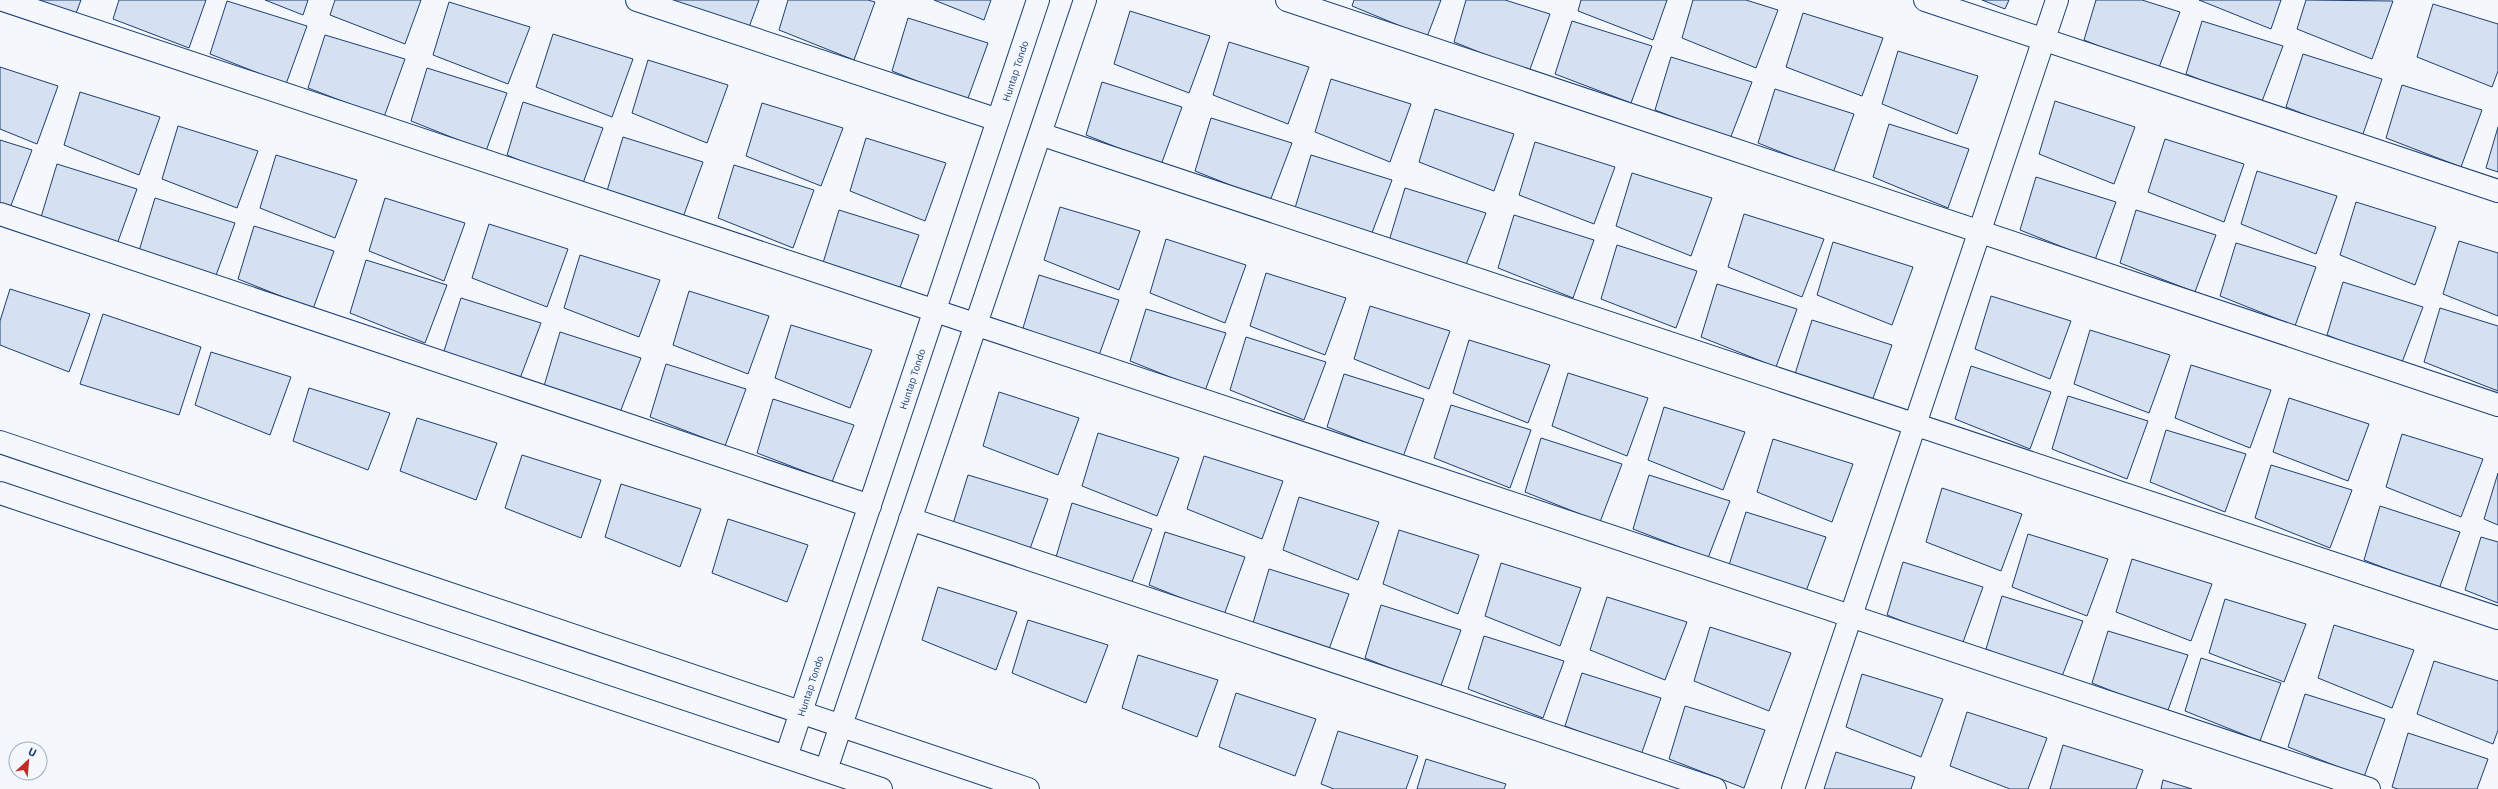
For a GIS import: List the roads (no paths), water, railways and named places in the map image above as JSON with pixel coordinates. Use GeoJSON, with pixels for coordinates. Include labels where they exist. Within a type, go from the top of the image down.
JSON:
{"type":"FeatureCollection","features":[{"type":"Feature","properties":{"kind":"street"},"geometry":{"type":"LineString","coordinates":[[3,0],[2369,789]]}},
{"type":"Feature","properties":{"kind":"street"},"geometry":{"type":"LineString","coordinates":[[636,0],[998,120]]}},
{"type":"Feature","properties":{"kind":"street","name":"Huntap Tondo"},"geometry":{"type":"LineString","coordinates":[[786,757],[1038,0]]}},
{"type":"Feature","properties":{"kind":"street"},"geometry":{"type":"LineString","coordinates":[[826,770],[1085,0]]}},
{"type":"Feature","properties":{"kind":"street"},"geometry":{"type":"LineString","coordinates":[[1286,0],[2498,405]]}},
{"type":"Feature","properties":{"kind":"street"},"geometry":{"type":"LineString","coordinates":[[1925,0],[2498,191]]}},
{"type":"Feature","properties":{"kind":"street"},"geometry":{"type":"LineString","coordinates":[[1793,789],[2057,0]]}},
{"type":"Feature","properties":{"kind":"street"},"geometry":{"type":"LineString","coordinates":[[1040,134],[2498,618]]}},
{"type":"Feature","properties":{"kind":"street"},"geometry":{"type":"LineString","coordinates":[[0,214],[870,506]]}},
{"type":"Feature","properties":{"kind":"street"},"geometry":{"type":"LineString","coordinates":[[0,442],[1028,789]]}},
{"type":"Feature","properties":{"kind":"street"},"geometry":{"type":"LineString","coordinates":[[0,493],[881,789]]}},
{"type":"Feature","properties":{"kind":"street"},"geometry":{"type":"LineString","coordinates":[[910,519],[1715,789]]}}]}
